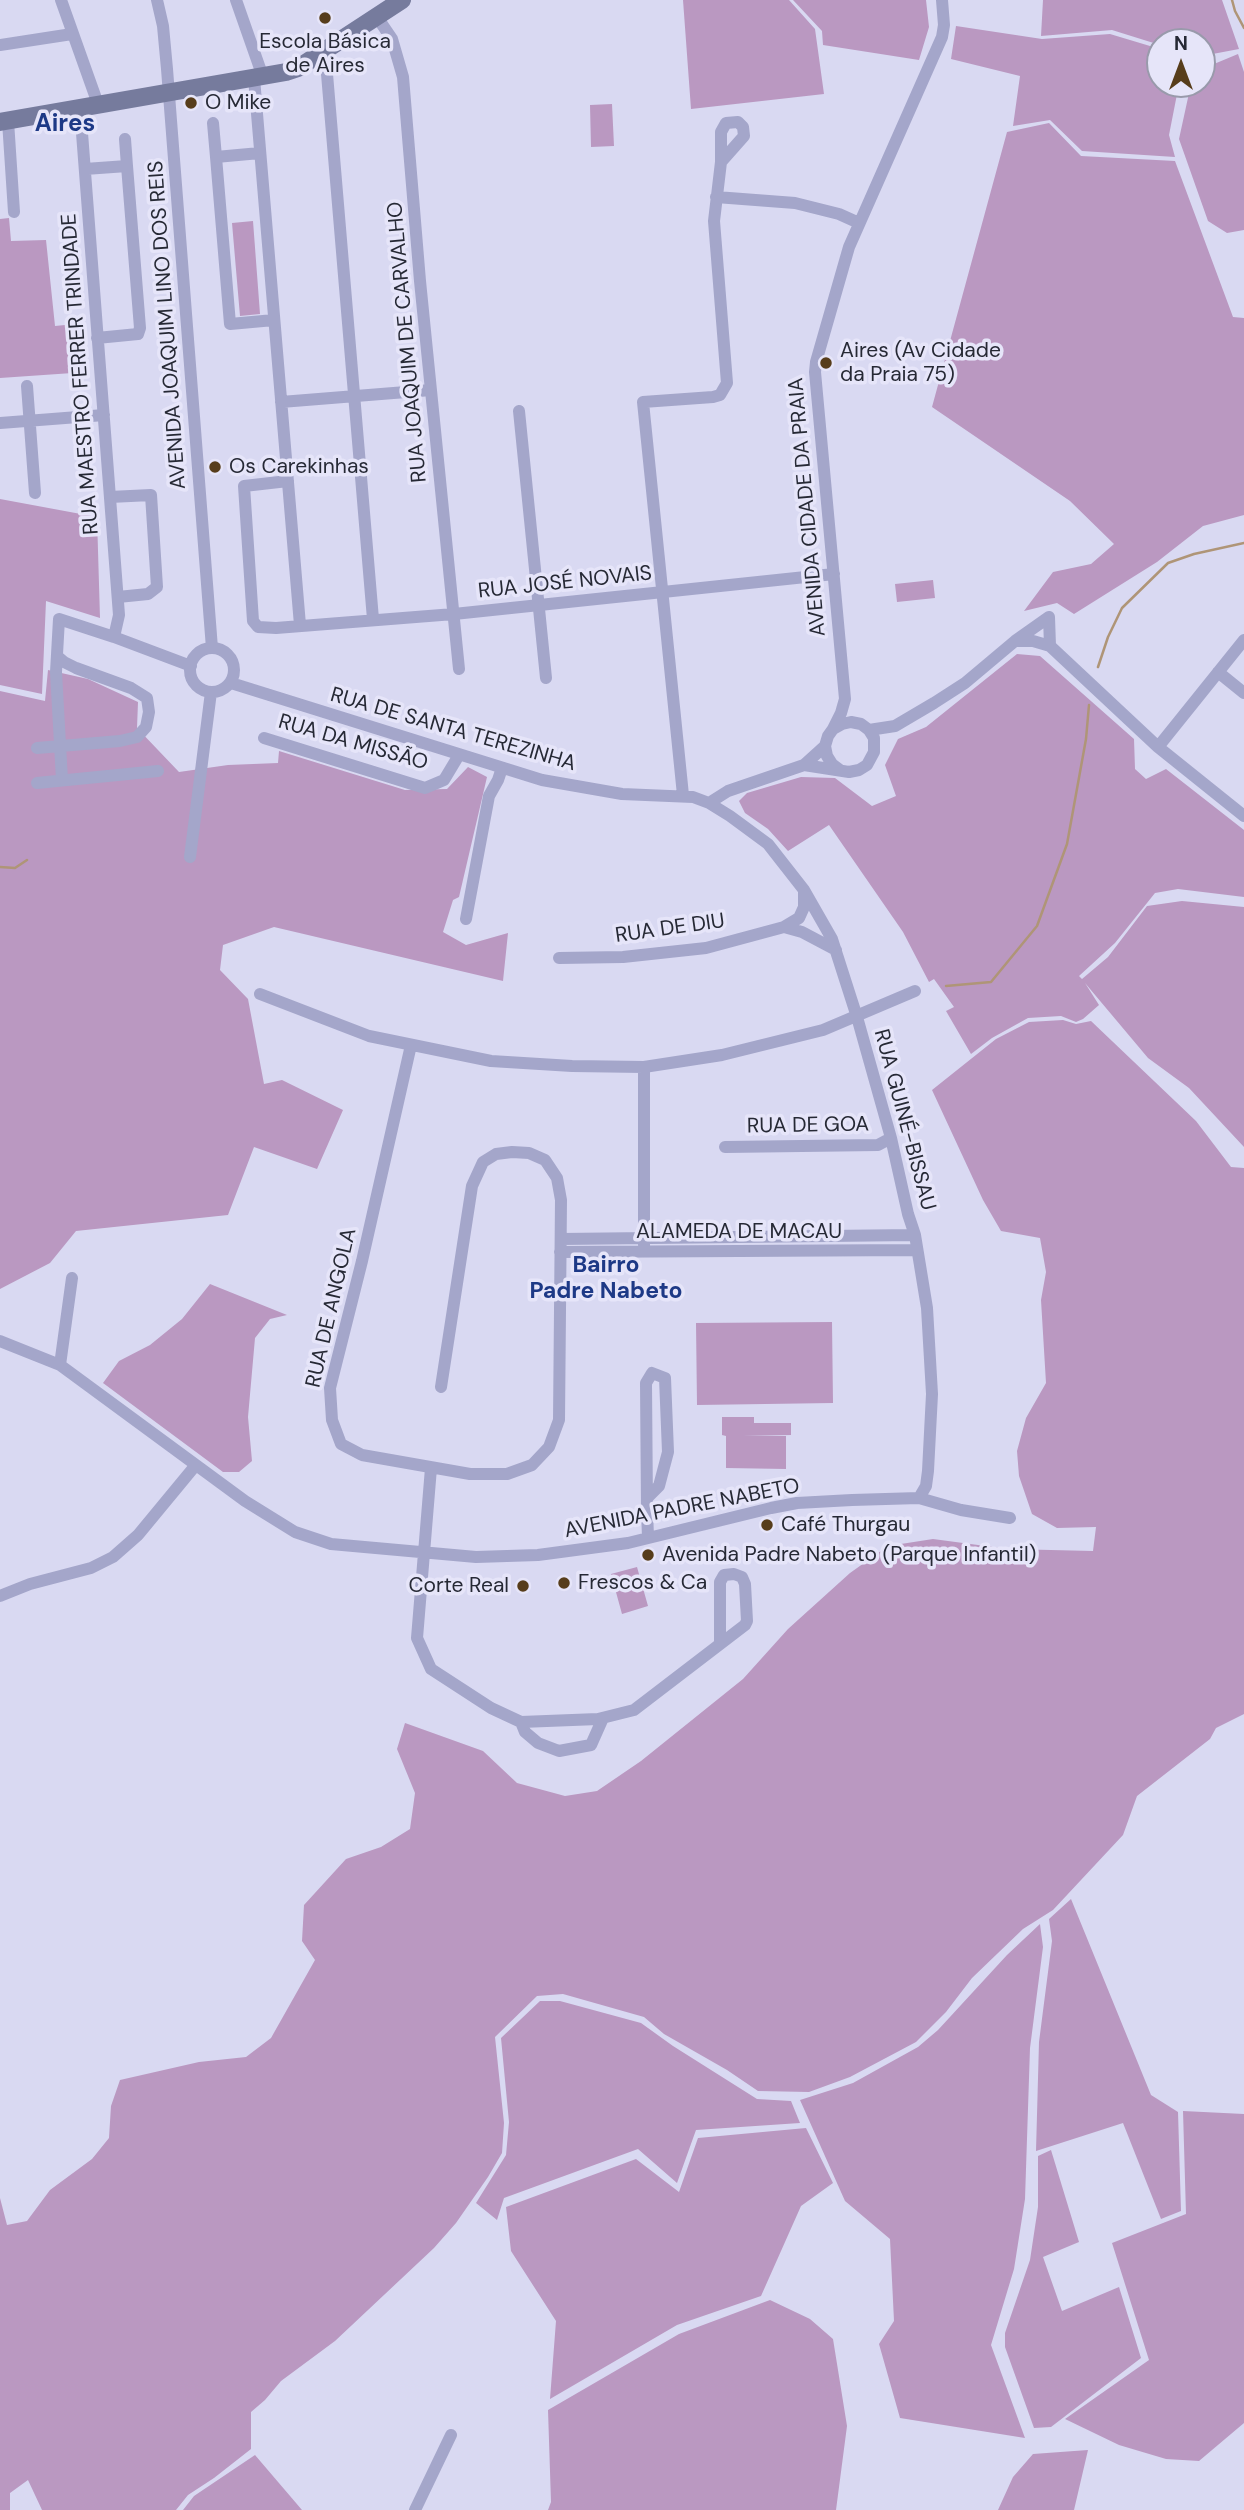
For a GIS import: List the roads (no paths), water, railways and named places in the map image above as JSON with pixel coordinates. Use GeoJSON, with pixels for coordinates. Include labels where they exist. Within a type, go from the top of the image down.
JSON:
{"type":"FeatureCollection","features":[{"type":"Feature","properties":{"kind":"street"},"geometry":{"type":"LineString","coordinates":[[61,0],[98,104]]}},
{"type":"Feature","properties":{"kind":"street","name":"AVENIDA JOAQUIM LINO DOS REIS"},"geometry":{"type":"LineString","coordinates":[[157,0],[163,26],[169,92],[212,648]]}},
{"type":"Feature","properties":{"kind":"street"},"geometry":{"type":"LineString","coordinates":[[236,0],[259,78],[260,153],[300,625]]}},
{"type":"Feature","properties":{"kind":"street"},"geometry":{"type":"LineString","coordinates":[[15,212],[4,122],[259,78],[298,68],[402,0]]}},
{"type":"Feature","properties":{"kind":"street","name":"AVENIDA CIDADE DA PRAIA"},"geometry":{"type":"LineString","coordinates":[[833,729],[845,699],[815,372],[846,259],[859,223],[942,37],[942,0]]}},
{"type":"Feature","properties":{"kind":"street","name":"RUA JOAQUIM DE CARVALHO"},"geometry":{"type":"LineString","coordinates":[[377,17],[392,39],[403,77],[459,669]]}},
{"type":"Feature","properties":{"kind":"street"},"geometry":{"type":"LineString","coordinates":[[0,46],[72,34]]}},
{"type":"Feature","properties":{"kind":"street"},"geometry":{"type":"LineString","coordinates":[[318,54],[327,74],[373,619]]}},
{"type":"Feature","properties":{"kind":"street","name":"RUA MAESTRO FERRER TRINDADE"},"geometry":{"type":"LineString","coordinates":[[80,107],[118,597],[119,615],[114,636]]}},
{"type":"Feature","properties":{"kind":"street"},"geometry":{"type":"LineString","coordinates":[[213,123],[230,324],[274,320]]}},
{"type":"Feature","properties":{"kind":"street"},"geometry":{"type":"LineString","coordinates":[[97,338],[140,332],[125,139]]}},
{"type":"Feature","properties":{"kind":"street"},"geometry":{"type":"LineString","coordinates":[[216,157],[260,153]]}},
{"type":"Feature","properties":{"kind":"street"},"geometry":{"type":"LineString","coordinates":[[683,795],[643,402],[713,397],[720,395],[727,383],[713,237],[721,162]]}},
{"type":"Feature","properties":{"kind":"street"},"geometry":{"type":"LineString","coordinates":[[85,169],[127,166]]}},
{"type":"Feature","properties":{"kind":"street"},"geometry":{"type":"LineString","coordinates":[[716,197],[795,202],[859,223]]}},
{"type":"Feature","properties":{"kind":"street"},"geometry":{"type":"LineString","coordinates":[[27,386],[35,493]]}},
{"type":"Feature","properties":{"kind":"street"},"geometry":{"type":"LineString","coordinates":[[281,402],[431,390]]}},
{"type":"Feature","properties":{"kind":"street"},"geometry":{"type":"LineString","coordinates":[[519,411],[546,678]]}},
{"type":"Feature","properties":{"kind":"street"},"geometry":{"type":"LineString","coordinates":[[0,423],[103,415]]}},
{"type":"Feature","properties":{"kind":"street","name":"RUA JOSÉ NOVAIS"},"geometry":{"type":"LineString","coordinates":[[288,481],[244,486],[253,621],[258,627],[276,628],[454,614],[834,574]]}},
{"type":"Feature","properties":{"kind":"street"},"geometry":{"type":"LineString","coordinates":[[110,497],[150,495],[157,587],[148,594],[118,597]]}},
{"type":"Feature","properties":{"kind":"street"},"geometry":{"type":"LineString","coordinates":[[804,765],[859,770],[867,765],[895,726],[965,683],[1015,640],[1049,617],[1050,646]]}},
{"type":"Feature","properties":{"kind":"street"},"geometry":{"type":"LineString","coordinates":[[62,780],[57,686],[59,619],[114,636],[191,666]]}},
{"type":"Feature","properties":{"kind":"street"},"geometry":{"type":"LineString","coordinates":[[1015,640],[1034,641],[1050,646],[1158,747],[1244,816]]}},
{"type":"Feature","properties":{"kind":"street"},"geometry":{"type":"LineString","coordinates":[[1158,747],[1244,640]]}},
{"type":"Feature","properties":{"kind":"street"},"geometry":{"type":"LineString","coordinates":[[212,648],[225,652],[231,659],[234,676],[224,689],[211,692],[200,689],[190,674],[191,666],[200,652],[212,648]]}},
{"type":"Feature","properties":{"kind":"street"},"geometry":{"type":"LineString","coordinates":[[37,748],[120,741],[137,737],[146,727],[149,712],[147,698],[131,688],[81,670],[57,656]]}},
{"type":"Feature","properties":{"kind":"street"},"geometry":{"type":"LineString","coordinates":[[57,686],[81,670]]}},
{"type":"Feature","properties":{"kind":"street"},"geometry":{"type":"LineString","coordinates":[[1218,672],[1244,693]]}},
{"type":"Feature","properties":{"kind":"street","name":"RUA DE SANTA TEREZINHA"},"geometry":{"type":"LineString","coordinates":[[230,683],[542,780],[622,794],[683,795],[709,803]]}},
{"type":"Feature","properties":{"kind":"street"},"geometry":{"type":"LineString","coordinates":[[190,857],[211,692]]}},
{"type":"Feature","properties":{"kind":"street","name":"AVENIDA CIDADE DA PRAIA"},"geometry":{"type":"LineString","coordinates":[[845,699],[863,727]]}},
{"type":"Feature","properties":{"kind":"street"},"geometry":{"type":"LineString","coordinates":[[840,770],[827,756],[825,746],[833,729],[842,723],[863,727],[895,726]]}},
{"type":"Feature","properties":{"kind":"street"},"geometry":{"type":"LineString","coordinates":[[863,727],[874,738],[874,752]]}},
{"type":"Feature","properties":{"kind":"street","name":"RUA DA MISSÃO"},"geometry":{"type":"LineString","coordinates":[[264,738],[425,788],[444,780],[459,755]]}},
{"type":"Feature","properties":{"kind":"street"},"geometry":{"type":"LineString","coordinates":[[709,803],[728,791],[804,765],[825,746]]}},
{"type":"Feature","properties":{"kind":"street"},"geometry":{"type":"LineString","coordinates":[[466,919],[489,796],[502,768]]}},
{"type":"Feature","properties":{"kind":"street"},"geometry":{"type":"LineString","coordinates":[[37,783],[158,771]]}},
{"type":"Feature","properties":{"kind":"street","name":"RUA GUINÉ-BISSAU"},"geometry":{"type":"LineString","coordinates":[[709,803],[768,844],[804,890],[832,939],[857,1017],[915,1235],[927,1308],[932,1394],[928,1471],[926,1486],[919,1498]]}},
{"type":"Feature","properties":{"kind":"street"},"geometry":{"type":"LineString","coordinates":[[785,927],[799,918],[804,890]]}},
{"type":"Feature","properties":{"kind":"street"},"geometry":{"type":"LineString","coordinates":[[785,927],[802,932],[836,950]]}},
{"type":"Feature","properties":{"kind":"street","name":"RUA DE DIU"},"geometry":{"type":"LineString","coordinates":[[559,958],[624,957],[706,948],[785,927]]}},
{"type":"Feature","properties":{"kind":"street"},"geometry":{"type":"LineString","coordinates":[[260,994],[369,1036],[491,1061],[644,1067],[722,1055],[823,1030],[915,991]]}},
{"type":"Feature","properties":{"kind":"street","name":"RUA DE ANGOLA"},"geometry":{"type":"LineString","coordinates":[[411,1045],[330,1388],[332,1420],[341,1444],[362,1455],[470,1474],[507,1474],[532,1465],[549,1447],[559,1420],[561,1200],[557,1178],[545,1160],[529,1153],[512,1152],[496,1154],[484,1162],[472,1186],[441,1388]]}},
{"type":"Feature","properties":{"kind":"street"},"geometry":{"type":"LineString","coordinates":[[644,1067],[644,1252]]}},
{"type":"Feature","properties":{"kind":"street","name":"RUA DE GOA"},"geometry":{"type":"LineString","coordinates":[[725,1147],[878,1144],[891,1138]]}},
{"type":"Feature","properties":{"kind":"street","name":"ALAMEDA DE MACAU"},"geometry":{"type":"LineString","coordinates":[[561,1239],[915,1235]]}},
{"type":"Feature","properties":{"kind":"street","name":"ALAMEDA DE MACAU"},"geometry":{"type":"LineString","coordinates":[[560,1252],[918,1250]]}},
{"type":"Feature","properties":{"kind":"street"},"geometry":{"type":"LineString","coordinates":[[60,1365],[72,1278]]}},
{"type":"Feature","properties":{"kind":"street","name":"AVENIDA PADRE NABETO"},"geometry":{"type":"LineString","coordinates":[[0,1341],[60,1365],[194,1466],[282,1526],[313,1540],[331,1544],[476,1557],[538,1555],[596,1549],[797,1503],[919,1498],[961,1510],[1010,1518]]}},
{"type":"Feature","properties":{"kind":"street"},"geometry":{"type":"LineString","coordinates":[[647,1497],[659,1486],[668,1452],[665,1378],[652,1373],[646,1383],[647,1497],[648,1538]]}},
{"type":"Feature","properties":{"kind":"street"},"geometry":{"type":"LineString","coordinates":[[0,1596],[30,1584],[92,1568],[113,1557],[138,1535],[194,1466]]}},
{"type":"Feature","properties":{"kind":"street"},"geometry":{"type":"LineString","coordinates":[[431,1468],[417,1638],[431,1669],[491,1708],[521,1722],[603,1718],[634,1710],[744,1627],[747,1621],[746,1584],[742,1577],[734,1574],[724,1575],[720,1581],[720,1644]]}},
{"type":"Feature","properties":{"kind":"street"},"geometry":{"type":"LineString","coordinates":[[521,1722],[525,1732],[538,1743],[559,1751],[591,1745],[603,1718]]}},
{"type":"Feature","properties":{"kind":"street"},"geometry":{"type":"LineString","coordinates":[[415,2510],[451,2435]]}},
{"type":"Feature","properties":{"kind":"waterway"},"geometry":{"type":"LineString","coordinates":[[1232,0],[1244,28]]}},
{"type":"Feature","properties":{"kind":"waterway"},"geometry":{"type":"LineString","coordinates":[[1098,667],[1122,608],[1168,563],[1244,543]]}},
{"type":"Feature","properties":{"kind":"waterway"},"geometry":{"type":"LineString","coordinates":[[946,986],[991,982],[1037,926],[1067,844],[1086,739],[1089,705]]}},
{"type":"Feature","properties":{"kind":"waterway"},"geometry":{"type":"LineString","coordinates":[[0,867],[15,868],[27,860]]}},
{"type":"Feature","properties":{"kind":"place","name":"Escola Básica de Aires"},"geometry":{"type":"Point","coordinates":[325,18]}},
{"type":"Feature","properties":{"kind":"place","name":"O Mike"},"geometry":{"type":"Point","coordinates":[191,103]}},
{"type":"Feature","properties":{"kind":"place","name":"Aires (Av Cidade da Praia 75)"},"geometry":{"type":"Point","coordinates":[826,363]}},
{"type":"Feature","properties":{"kind":"place","name":"Os Carekinhas"},"geometry":{"type":"Point","coordinates":[215,467]}},
{"type":"Feature","properties":{"kind":"place","name":"Café Thurgau"},"geometry":{"type":"Point","coordinates":[767,1525]}},
{"type":"Feature","properties":{"kind":"place","name":"Avenida Padre Nabeto (Parque Infantil)"},"geometry":{"type":"Point","coordinates":[648,1555]}},
{"type":"Feature","properties":{"kind":"place","name":"Frescos & Ca"},"geometry":{"type":"Point","coordinates":[564,1583]}},
{"type":"Feature","properties":{"kind":"place","name":"Corte Real"},"geometry":{"type":"Point","coordinates":[523,1586]}},
{"type":"Feature","properties":{"kind":"district","name":"Aires"},"geometry":{"type":"Point","coordinates":[65,125]}},
{"type":"Feature","properties":{"kind":"district","name":"Bairro Padre Nabeto"},"geometry":{"type":"Point","coordinates":[606,1279]}}]}
